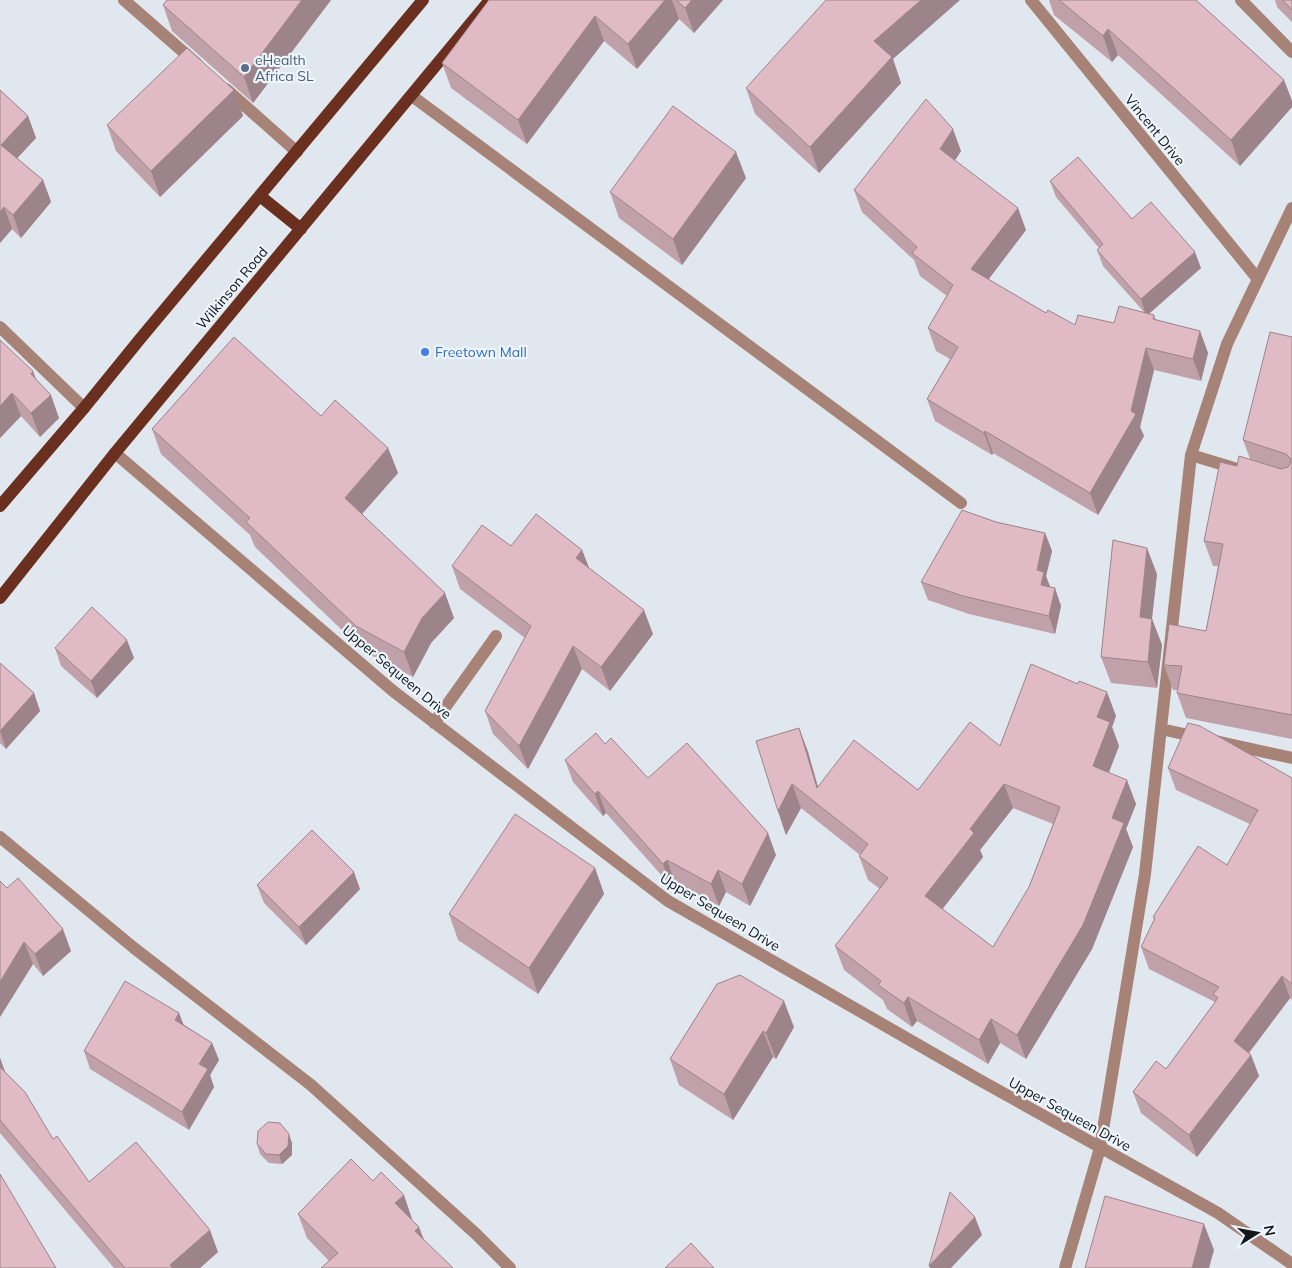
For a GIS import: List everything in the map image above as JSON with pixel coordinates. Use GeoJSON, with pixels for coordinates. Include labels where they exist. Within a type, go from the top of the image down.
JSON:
{"type":"FeatureCollection","features":[{"type":"Feature","properties":{"kind":"main road"},"geometry":{"type":"LineString","coordinates":[[0,506],[84,408],[423,0]]}},
{"type":"Feature","properties":{"kind":"main road","name":"Wilkinson Road"},"geometry":{"type":"LineString","coordinates":[[0,598],[115,453],[490,0]]}},
{"type":"Feature","properties":{"kind":"main road"},"geometry":{"type":"LineString","coordinates":[[260,196],[301,229]]}},
{"type":"Feature","properties":{"kind":"street"},"geometry":{"type":"LineString","coordinates":[[124,0],[203,70]]}},
{"type":"Feature","properties":{"kind":"street","name":"Vincent Drive"},"geometry":{"type":"LineString","coordinates":[[1031,0],[1258,278]]}},
{"type":"Feature","properties":{"kind":"street"},"geometry":{"type":"LineString","coordinates":[[1241,0],[1292,52]]}},
{"type":"Feature","properties":{"kind":"street"},"geometry":{"type":"LineString","coordinates":[[218,82],[297,152]]}},
{"type":"Feature","properties":{"kind":"street"},"geometry":{"type":"LineString","coordinates":[[412,96],[961,503]]}},
{"type":"Feature","properties":{"kind":"street"},"geometry":{"type":"LineString","coordinates":[[1065,1268],[1100,1148],[1145,874],[1191,455],[1227,344],[1292,208]]}},
{"type":"Feature","properties":{"kind":"street"},"geometry":{"type":"LineString","coordinates":[[0,327],[84,408]]}},
{"type":"Feature","properties":{"kind":"street","name":"Upper Sequeen Drive"},"geometry":{"type":"LineString","coordinates":[[115,453],[393,691],[668,901],[1100,1148],[1218,1213],[1292,1264]]}},
{"type":"Feature","properties":{"kind":"street"},"geometry":{"type":"LineString","coordinates":[[1191,455],[1246,472]]}},
{"type":"Feature","properties":{"kind":"street"},"geometry":{"type":"LineString","coordinates":[[434,723],[496,636]]}},
{"type":"Feature","properties":{"kind":"street"},"geometry":{"type":"LineString","coordinates":[[1161,729],[1292,758]]}},
{"type":"Feature","properties":{"kind":"street"},"geometry":{"type":"LineString","coordinates":[[0,837],[134,948],[311,1085],[476,1234],[510,1268]]}},
{"type":"Feature","properties":{"kind":"building"},"geometry":{"type":"Polygon","coordinates":[[[167,0],[302,0],[244,77],[163,5],[167,0]]]}},
{"type":"Feature","properties":{"kind":"building"},"geometry":{"type":"Polygon","coordinates":[[[489,0],[665,0],[628,44],[595,16],[518,120],[442,63],[489,0]]]}},
{"type":"Feature","properties":{"kind":"building"},"geometry":{"type":"Polygon","coordinates":[[[676,0],[692,0],[685,8],[676,0]]]}},
{"type":"Feature","properties":{"kind":"building"},"geometry":{"type":"Polygon","coordinates":[[[826,0],[921,0],[874,41],[892,57],[810,147],[746,88],[826,0]]]}},
{"type":"Feature","properties":{"kind":"building"},"geometry":{"type":"Polygon","coordinates":[[[1059,0],[1196,0],[1284,80],[1231,140],[1108,29],[1103,36],[1059,0]]]}},
{"type":"Feature","properties":{"kind":"building"},"geometry":{"type":"Polygon","coordinates":[[[1283,0],[1292,0],[1292,10],[1283,0]]]}},
{"type":"Feature","properties":{"kind":"building"},"geometry":{"type":"Polygon","coordinates":[[[187,48],[234,90],[151,171],[107,125],[187,48]]]}},
{"type":"Feature","properties":{"kind":"building"},"geometry":{"type":"Polygon","coordinates":[[[0,90],[28,116],[1,145],[43,180],[13,215],[4,207],[0,212],[0,90]]]}},
{"type":"Feature","properties":{"kind":"building"},"geometry":{"type":"Polygon","coordinates":[[[926,99],[953,129],[940,149],[1018,208],[971,269],[1046,313],[1048,310],[1075,325],[1078,315],[1114,323],[1119,306],[1154,315],[1153,319],[1200,331],[1193,359],[1146,348],[1131,411],[1136,414],[1090,493],[927,399],[958,347],[928,328],[953,285],[912,253],[917,247],[854,190],[926,99]]]}},
{"type":"Feature","properties":{"kind":"building"},"geometry":{"type":"Polygon","coordinates":[[[673,106],[736,152],[673,239],[610,192],[673,106]]]}},
{"type":"Feature","properties":{"kind":"building"},"geometry":{"type":"Polygon","coordinates":[[[1078,157],[1132,219],[1151,202],[1195,252],[1141,299],[1097,250],[1103,244],[1050,181],[1078,157]]]}},
{"type":"Feature","properties":{"kind":"building"},"geometry":{"type":"Polygon","coordinates":[[[1270,332],[1292,337],[1292,715],[1177,693],[1182,666],[1164,665],[1169,624],[1206,631],[1223,544],[1204,541],[1220,462],[1237,466],[1239,456],[1281,469],[1288,467],[1290,464],[1291,459],[1286,454],[1243,440],[1270,332]]]}},
{"type":"Feature","properties":{"kind":"building"},"geometry":{"type":"Polygon","coordinates":[[[234,337],[321,416],[335,400],[388,448],[345,498],[445,593],[422,618],[404,652],[356,626],[246,522],[250,518],[152,429],[234,337]]]}},
{"type":"Feature","properties":{"kind":"building"},"geometry":{"type":"Polygon","coordinates":[[[0,340],[33,371],[31,374],[51,395],[31,413],[12,393],[0,406],[0,340]]]}},
{"type":"Feature","properties":{"kind":"building"},"geometry":{"type":"Polygon","coordinates":[[[962,510],[996,522],[1045,533],[1037,570],[1044,572],[1041,585],[1055,588],[1049,616],[963,596],[921,582],[962,510]]]}},
{"type":"Feature","properties":{"kind":"building"},"geometry":{"type":"Polygon","coordinates":[[[536,514],[582,550],[576,558],[644,610],[601,667],[573,646],[519,746],[485,711],[531,626],[452,566],[482,525],[511,546],[536,514]]]}},
{"type":"Feature","properties":{"kind":"building"},"geometry":{"type":"Polygon","coordinates":[[[1113,540],[1147,548],[1140,617],[1152,619],[1148,662],[1101,657],[1113,540]]]}},
{"type":"Feature","properties":{"kind":"building"},"geometry":{"type":"Polygon","coordinates":[[[92,607],[127,640],[91,681],[55,648],[92,607]]]}},
{"type":"Feature","properties":{"kind":"building"},"geometry":{"type":"Polygon","coordinates":[[[0,663],[34,693],[0,731],[0,663]]]}},
{"type":"Feature","properties":{"kind":"building"},"geometry":{"type":"Polygon","coordinates":[[[1031,664],[1078,684],[1079,681],[1107,692],[1097,717],[1110,722],[1093,766],[1127,780],[1112,818],[1124,823],[1083,925],[1017,1035],[991,1019],[979,1040],[908,997],[904,1003],[878,985],[881,981],[835,946],[888,878],[859,856],[868,844],[792,784],[778,811],[756,741],[799,728],[817,788],[854,740],[918,790],[970,722],[1000,746],[1031,664]],[[1004,784],[970,829],[974,833],[925,896],[993,947],[1029,887],[1060,807],[1004,784]]]}},
{"type":"Feature","properties":{"kind":"building"},"geometry":{"type":"Polygon","coordinates":[[[1188,723],[1200,726],[1292,778],[1292,984],[1282,976],[1234,1041],[1251,1055],[1189,1135],[1133,1092],[1156,1061],[1166,1069],[1218,998],[1213,994],[1219,987],[1141,947],[1155,918],[1153,917],[1198,846],[1227,865],[1258,810],[1168,768],[1188,723]]]}},
{"type":"Feature","properties":{"kind":"building"},"geometry":{"type":"Polygon","coordinates":[[[596,733],[605,744],[611,738],[648,778],[687,743],[768,833],[742,884],[718,870],[711,884],[667,860],[663,864],[598,791],[595,794],[565,760],[596,733]]]}},
{"type":"Feature","properties":{"kind":"building"},"geometry":{"type":"Polygon","coordinates":[[[515,814],[595,868],[529,968],[449,914],[515,814]]]}},
{"type":"Feature","properties":{"kind":"building"},"geometry":{"type":"Polygon","coordinates":[[[312,830],[354,872],[299,927],[257,885],[312,830]]]}},
{"type":"Feature","properties":{"kind":"building"},"geometry":{"type":"Polygon","coordinates":[[[18,878],[63,929],[35,954],[24,942],[0,982],[0,881],[7,888],[18,878]]]}},
{"type":"Feature","properties":{"kind":"building"},"geometry":{"type":"Polygon","coordinates":[[[740,975],[784,1001],[766,1033],[763,1031],[724,1094],[670,1059],[717,984],[740,975]]]}},
{"type":"Feature","properties":{"kind":"building"},"geometry":{"type":"Polygon","coordinates":[[[125,981],[179,1013],[175,1020],[212,1043],[199,1064],[208,1069],[182,1112],[84,1051],[125,981]]]}},
{"type":"Feature","properties":{"kind":"building"},"geometry":{"type":"Polygon","coordinates":[[[0,1067],[25,1092],[53,1139],[57,1136],[89,1182],[136,1142],[210,1230],[170,1265],[173,1268],[125,1268],[0,1120],[0,1067]]]}},
{"type":"Feature","properties":{"kind":"building"},"geometry":{"type":"Polygon","coordinates":[[[268,1122],[280,1123],[289,1134],[288,1146],[279,1155],[266,1154],[257,1144],[258,1131],[268,1122]]]}},
{"type":"Feature","properties":{"kind":"building"},"geometry":{"type":"Polygon","coordinates":[[[351,1159],[373,1181],[381,1172],[404,1195],[395,1203],[419,1227],[415,1231],[453,1268],[321,1268],[338,1253],[298,1214],[351,1159]]]}},
{"type":"Feature","properties":{"kind":"building"},"geometry":{"type":"Polygon","coordinates":[[[0,1174],[56,1268],[0,1268],[0,1174]]]}},
{"type":"Feature","properties":{"kind":"building"},"geometry":{"type":"Polygon","coordinates":[[[950,1192],[975,1217],[929,1266],[950,1192]]]}},
{"type":"Feature","properties":{"kind":"building"},"geometry":{"type":"Polygon","coordinates":[[[1105,1196],[1204,1224],[1192,1268],[1085,1268],[1105,1196]]]}},
{"type":"Feature","properties":{"kind":"building"},"geometry":{"type":"Polygon","coordinates":[[[691,1243],[714,1268],[665,1268],[691,1243]]]}},
{"type":"Feature","properties":{"kind":"place","name":"eHealth Africa SL"},"geometry":{"type":"Point","coordinates":[245,68]}},
{"type":"Feature","properties":{"kind":"place","name":"Freetown Mall"},"geometry":{"type":"Point","coordinates":[425,352]}}]}
